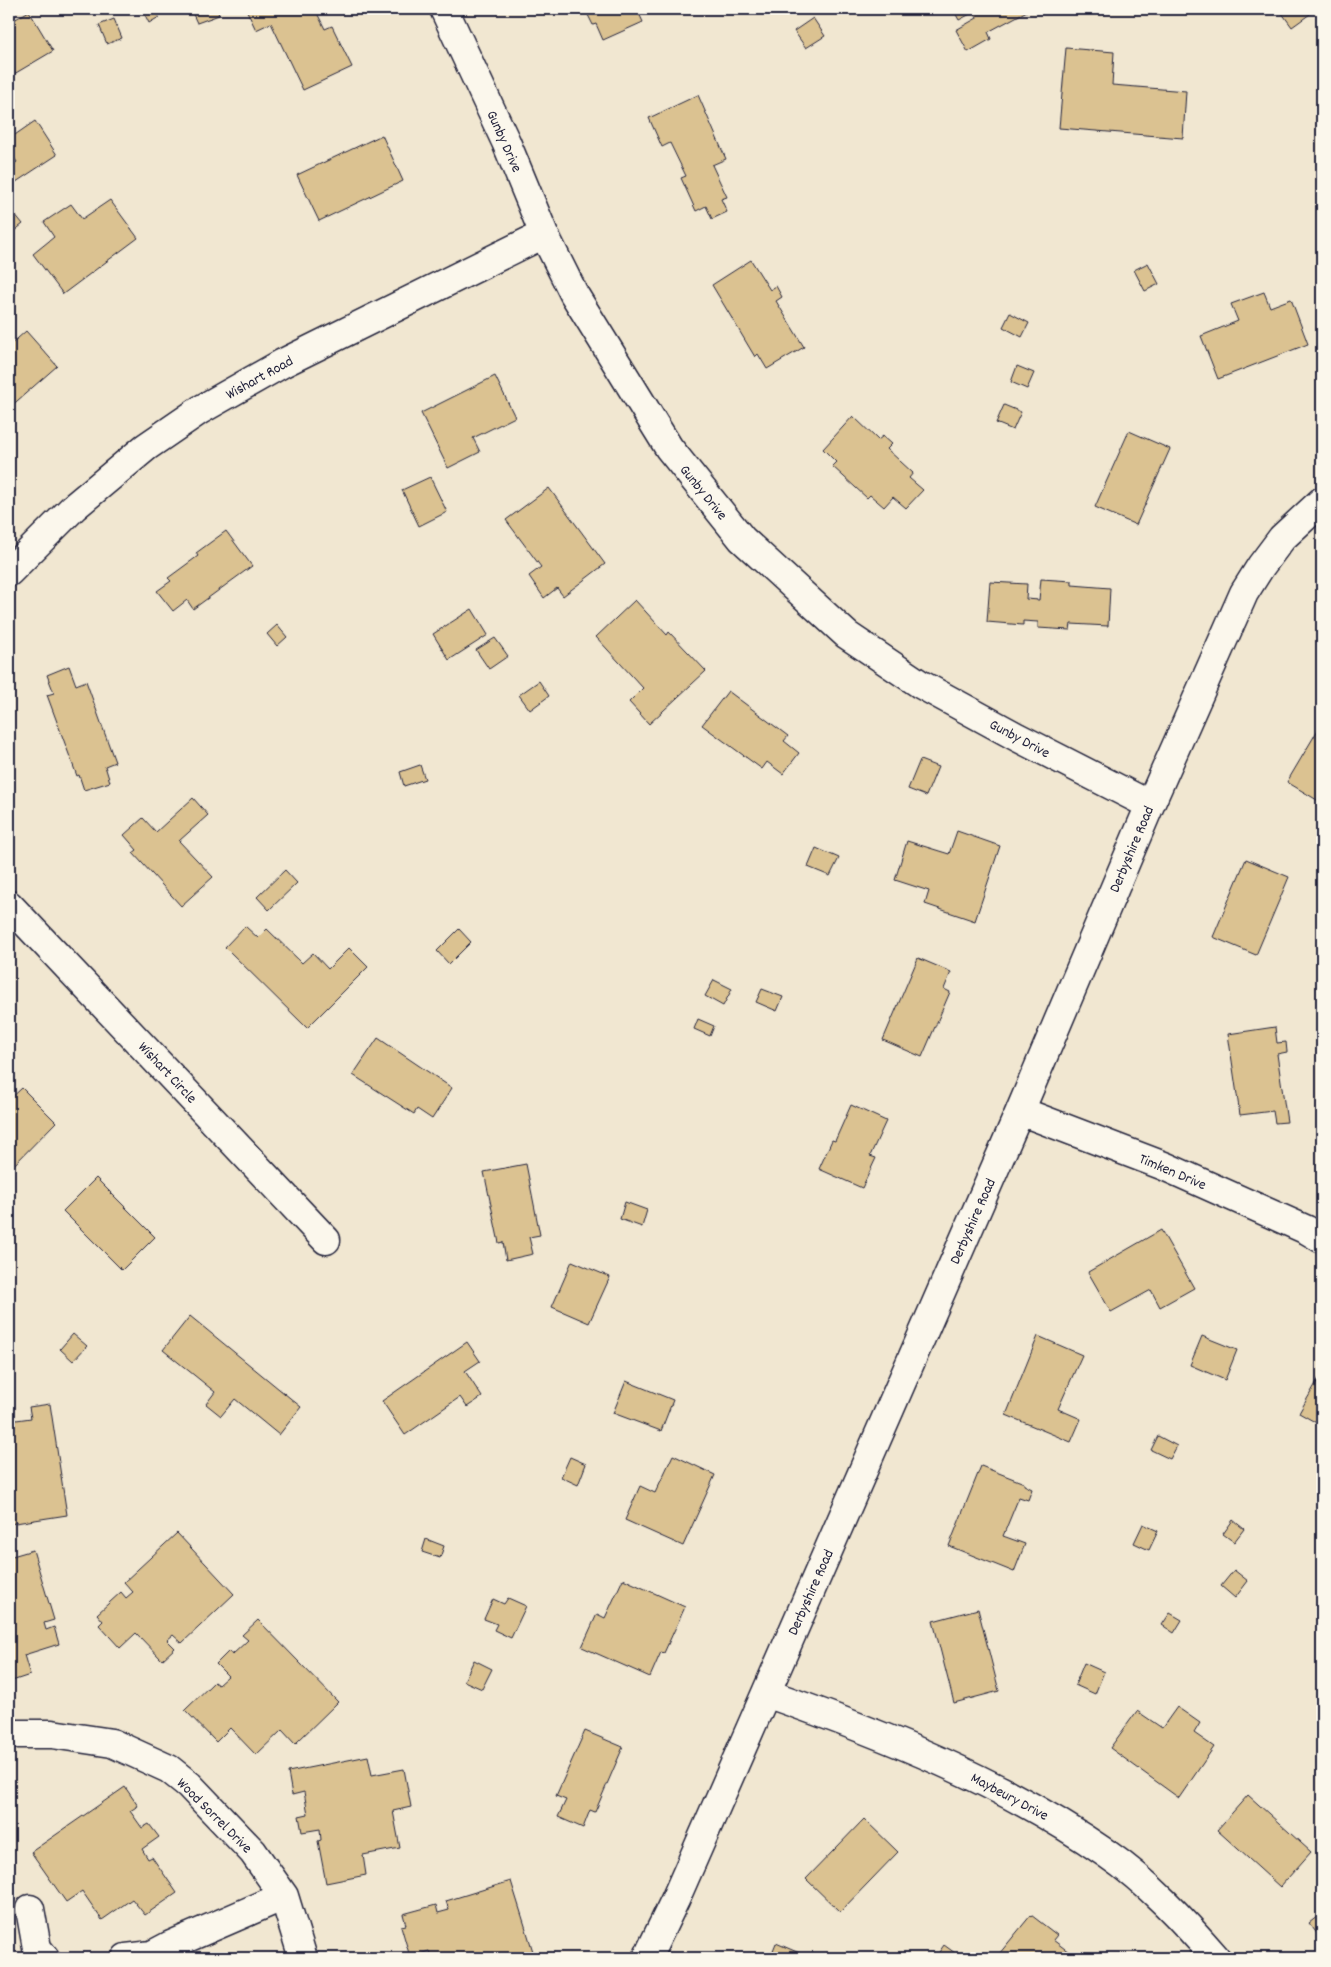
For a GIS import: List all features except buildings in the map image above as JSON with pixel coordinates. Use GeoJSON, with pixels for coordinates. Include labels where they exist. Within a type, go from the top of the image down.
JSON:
{"type":"FeatureCollection","features":[{"type":"Feature","properties":{"kind":"street","name":"Gunby Drive"},"geometry":{"type":"LineString","coordinates":[[444,9],[506,142],[544,234],[574,294],[669,448],[742,539],[847,636],[920,684],[1017,737],[1150,805]]}},
{"type":"Feature","properties":{"kind":"street","name":"Wishart Road"},"geometry":{"type":"LineString","coordinates":[[9,572],[74,507],[146,447],[200,410],[283,363],[544,234]]}},
{"type":"Feature","properties":{"kind":"street","name":"Derbyshire Road"},"geometry":{"type":"LineString","coordinates":[[647,1958],[679,1891],[766,1694],[1020,1112],[1150,805],[1244,593],[1260,566],[1282,538],[1322,502]]}},
{"type":"Feature","properties":{"kind":"street","name":"Wishart Circle"},"geometry":{"type":"LineString","coordinates":[[9,905],[326,1240]]}},
{"type":"Feature","properties":{"kind":"street","name":"Timken Drive"},"geometry":{"type":"LineString","coordinates":[[1020,1112],[1164,1166],[1307,1230],[1322,1239]]}},
{"type":"Feature","properties":{"kind":"street","name":"Maybeury Drive"},"geometry":{"type":"LineString","coordinates":[[766,1694],[824,1714],[961,1770],[1044,1813],[1109,1855],[1157,1895],[1192,1930],[1216,1958]]}},
{"type":"Feature","properties":{"kind":"street","name":"Wood Sorrel Drive"},"geometry":{"type":"LineString","coordinates":[[9,1734],[52,1734],[112,1743],[169,1769],[188,1785],[253,1852],[284,1896],[303,1958]]}},
{"type":"Feature","properties":{"kind":"street"},"geometry":{"type":"LineString","coordinates":[[126,1958],[152,1956],[171,1945],[284,1896]]}},
{"type":"Feature","properties":{"kind":"street"},"geometry":{"type":"LineString","coordinates":[[30,1909],[37,1948],[45,1958]]}}]}
